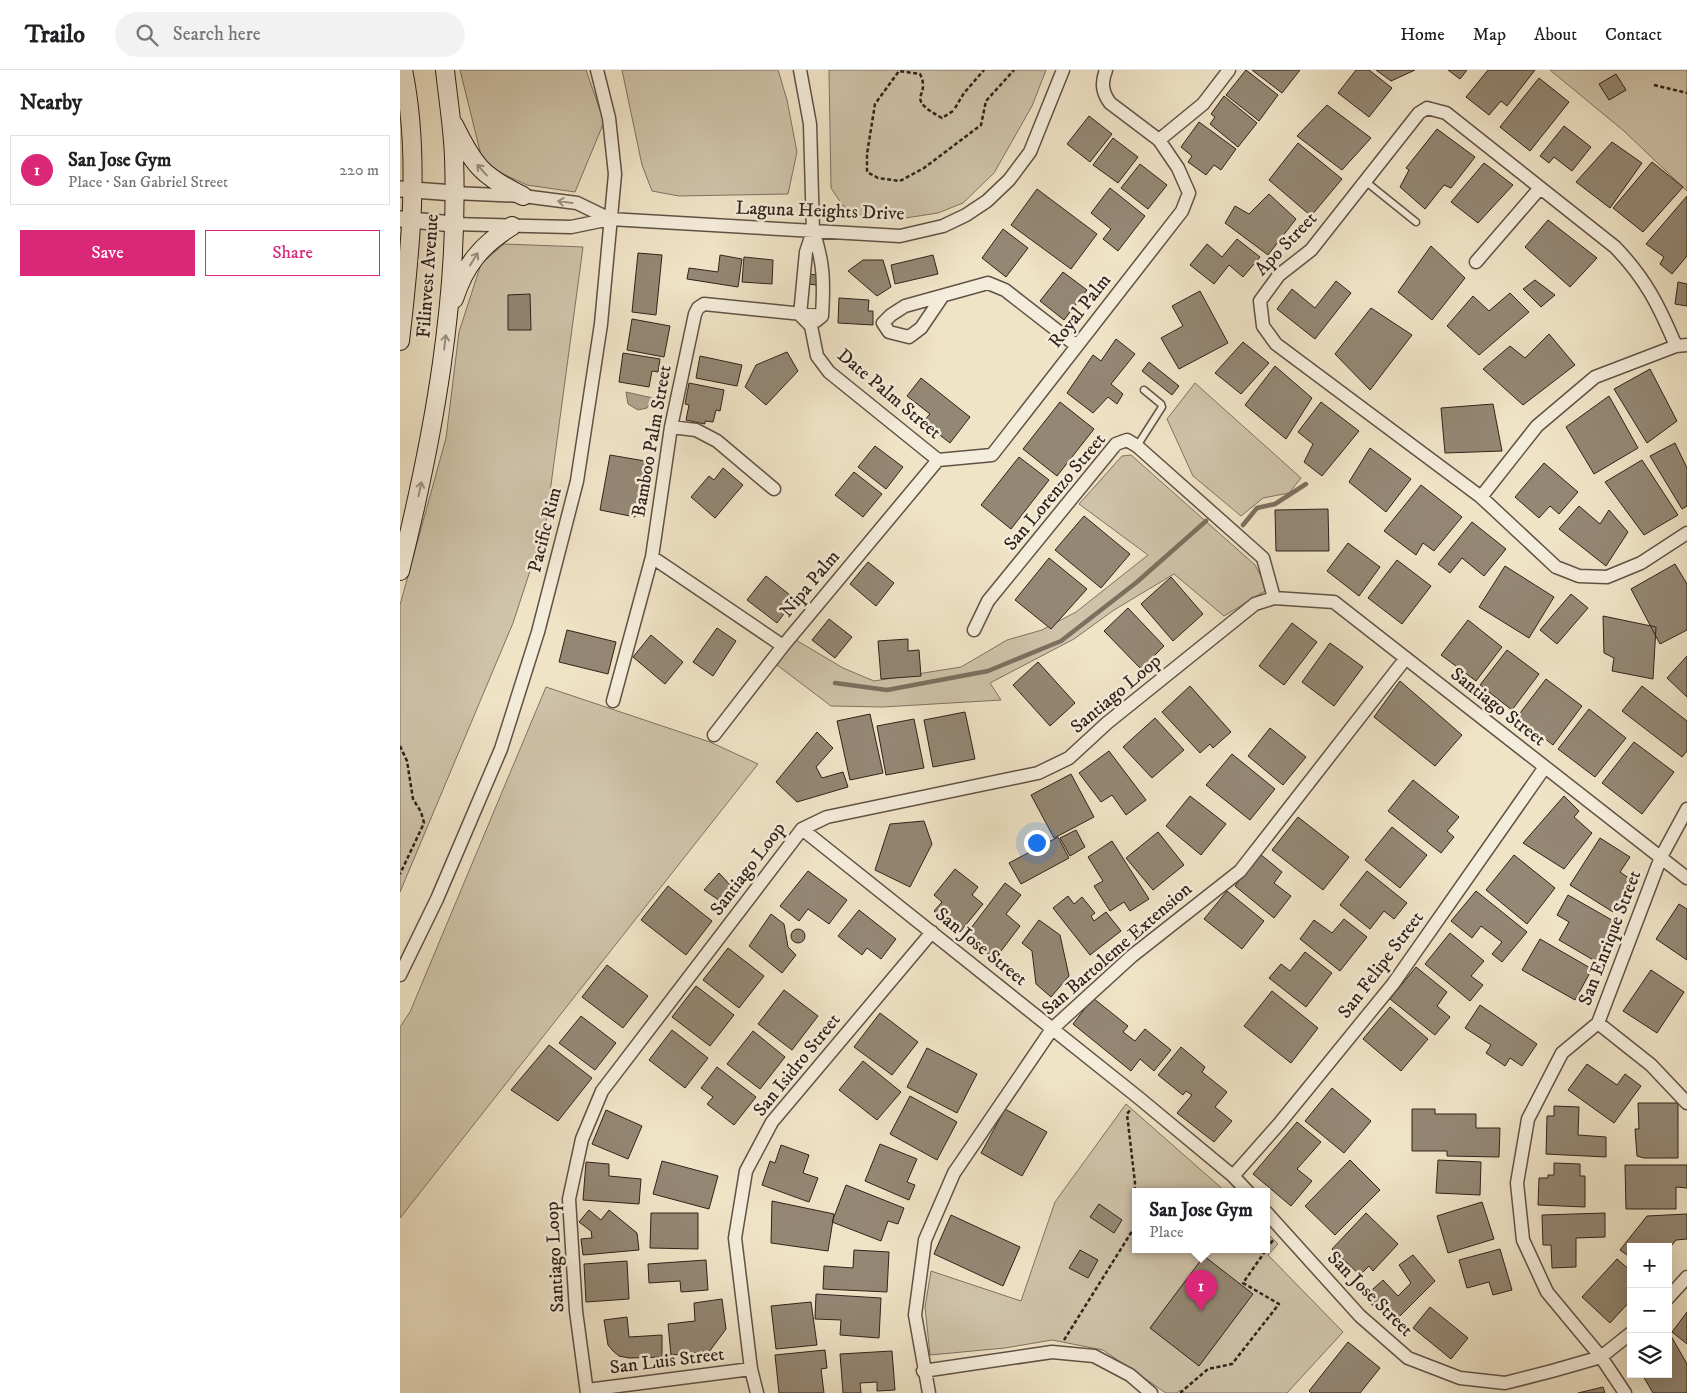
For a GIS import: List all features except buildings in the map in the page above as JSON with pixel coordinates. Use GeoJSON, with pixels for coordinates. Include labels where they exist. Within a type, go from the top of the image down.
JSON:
{"type":"FeatureCollection","features":[{"type":"Feature","properties":{"kind":"main road","name":"Filinvest Avenue"},"geometry":{"type":"LineString","coordinates":[[400,570],[420,491],[434,418],[448,319],[453,224],[454,155],[445,70]]}},
{"type":"Feature","properties":{"kind":"main road","name":"Filinvest Avenue"},"geometry":{"type":"LineString","coordinates":[[400,342],[406,190],[411,124],[404,73]]}},
{"type":"Feature","properties":{"kind":"main road"},"geometry":{"type":"LineString","coordinates":[[400,101],[404,73]]}},
{"type":"Feature","properties":{"kind":"main road"},"geometry":{"type":"LineString","coordinates":[[450,116],[461,140],[480,170],[496,183],[523,196]]}},
{"type":"Feature","properties":{"kind":"main road"},"geometry":{"type":"LineString","coordinates":[[448,319],[459,284],[476,255],[490,240],[512,226]]}},
{"type":"Feature","properties":{"kind":"street","name":"Pacific Rim"},"geometry":{"type":"LineString","coordinates":[[400,974],[437,899],[501,749],[541,623],[577,481],[593,389],[601,324],[614,174],[609,118],[597,70]]}},
{"type":"Feature","properties":{"kind":"street"},"geometry":{"type":"LineString","coordinates":[[800,70],[810,124],[812,231],[806,252],[800,315],[811,326],[822,316],[824,274],[821,253],[812,231]]}},
{"type":"Feature","properties":{"kind":"street","name":"Laguna Heights Drive"},"geometry":{"type":"LineString","coordinates":[[453,224],[571,228],[610,220],[900,236],[943,226],[988,201],[1010,180],[1030,152],[1063,70]]}},
{"type":"Feature","properties":{"kind":"street","name":"Royal Palm"},"geometry":{"type":"LineString","coordinates":[[938,460],[992,455],[1182,211],[1188,193],[1178,168],[1159,140],[1104,95],[1102,87],[1106,70]]}},
{"type":"Feature","properties":{"kind":"street"},"geometry":{"type":"LineString","coordinates":[[1159,140],[1203,104],[1229,70]]}},
{"type":"Feature","properties":{"kind":"street","name":"Apo Street"},"geometry":{"type":"LineString","coordinates":[[1682,346],[1656,299],[1634,267],[1615,247],[1446,113],[1427,108],[1419,113],[1311,250],[1279,274],[1260,300],[1263,326],[1276,344],[1481,497],[1556,567],[1579,576],[1607,577],[1640,563],[1687,533]]}},
{"type":"Feature","properties":{"kind":"street"},"geometry":{"type":"LineString","coordinates":[[1476,262],[1540,188]]}},
{"type":"Feature","properties":{"kind":"street"},"geometry":{"type":"LineString","coordinates":[[406,190],[454,193]]}},
{"type":"Feature","properties":{"kind":"street","name":"Laguna Heights Drive"},"geometry":{"type":"LineString","coordinates":[[454,193],[523,196],[577,203],[610,220]]}},
{"type":"Feature","properties":{"kind":"street"},"geometry":{"type":"LineString","coordinates":[[405,220],[453,224]]}},
{"type":"Feature","properties":{"kind":"street"},"geometry":{"type":"LineString","coordinates":[[942,297],[988,283],[996,285],[1077,346]]}},
{"type":"Feature","properties":{"kind":"street","name":"Bamboo Palm Street"},"geometry":{"type":"LineString","coordinates":[[612,701],[652,557],[671,427],[695,314],[698,308],[704,304],[822,316]]}},
{"type":"Feature","properties":{"kind":"street","name":"Date Palm Street"},"geometry":{"type":"LineString","coordinates":[[811,326],[817,356],[829,372],[938,460]]}},
{"type":"Feature","properties":{"kind":"street"},"geometry":{"type":"LineString","coordinates":[[1481,497],[1537,426],[1594,376],[1682,346]]}},
{"type":"Feature","properties":{"kind":"street"},"geometry":{"type":"LineString","coordinates":[[671,427],[696,430],[717,441],[774,489]]}},
{"type":"Feature","properties":{"kind":"street","name":"San Lorenzo Street"},"geometry":{"type":"LineString","coordinates":[[974,630],[988,601],[1116,444],[1126,440],[1137,446],[1263,558],[1274,598]]}},
{"type":"Feature","properties":{"kind":"street","name":"Nipa Palm"},"geometry":{"type":"LineString","coordinates":[[714,735],[783,646],[938,460]]}},
{"type":"Feature","properties":{"kind":"street"},"geometry":{"type":"LineString","coordinates":[[652,557],[783,646]]}},
{"type":"Feature","properties":{"kind":"street","name":"Santiago Street"},"geometry":{"type":"LineString","coordinates":[[1274,598],[1334,602],[1687,878]]}},
{"type":"Feature","properties":{"kind":"street","name":"Santiago Loop"},"geometry":{"type":"LineString","coordinates":[[587,1391],[576,1311],[569,1199],[582,1138],[602,1092],[802,829],[826,817],[1038,773],[1069,758],[1107,723],[1255,604],[1274,598]]}},
{"type":"Feature","properties":{"kind":"street","name":"San Bartoleme Extension"},"geometry":{"type":"LineString","coordinates":[[929,1393],[923,1371],[915,1315],[925,1240],[954,1173],[1052,1029],[1132,956],[1240,871],[1406,658]]}},
{"type":"Feature","properties":{"kind":"street","name":"San Felipe Street"},"geometry":{"type":"LineString","coordinates":[[1233,1176],[1279,1124],[1394,984],[1545,767]]}},
{"type":"Feature","properties":{"kind":"street","name":"San Enrique Street"},"geometry":{"type":"LineString","coordinates":[[1625,1393],[1601,1357],[1547,1292],[1523,1240],[1517,1182],[1528,1118],[1562,1053],[1598,1023],[1661,857],[1687,809]]}},
{"type":"Feature","properties":{"kind":"street","name":"San Jose Street"},"geometry":{"type":"LineString","coordinates":[[802,829],[1139,1098],[1233,1176],[1244,1188]]}},
{"type":"Feature","properties":{"kind":"street","name":"San Isidro Street"},"geometry":{"type":"LineString","coordinates":[[757,1393],[751,1369],[735,1238],[746,1171],[772,1122],[932,932]]}},
{"type":"Feature","properties":{"kind":"street"},"geometry":{"type":"LineString","coordinates":[[1598,1023],[1651,1065],[1687,1103]]}},
{"type":"Feature","properties":{"kind":"street","name":"San Jose Street"},"geometry":{"type":"LineString","coordinates":[[1270,1216],[1360,1316],[1408,1358],[1460,1378],[1505,1383],[1601,1357],[1627,1336]]}},
{"type":"Feature","properties":{"kind":"street"},"geometry":{"type":"LineString","coordinates":[[1672,1294],[1687,1278]]}},
{"type":"Feature","properties":{"kind":"street"},"geometry":{"type":"LineString","coordinates":[[923,1371],[1057,1352],[1094,1356],[1130,1376],[1151,1393]]}},
{"type":"Feature","properties":{"kind":"street","name":"San Luis Street"},"geometry":{"type":"LineString","coordinates":[[587,1391],[751,1369]]}},
{"type":"Feature","properties":{"kind":"lane"},"geometry":{"type":"LineString","coordinates":[[1365,181],[1416,222]]}},
{"type":"Feature","properties":{"kind":"lane"},"geometry":{"type":"LineString","coordinates":[[1137,446],[1162,407],[1144,390]]}},
{"type":"Feature","properties":{"kind":"path"},"geometry":{"type":"LineString","coordinates":[[984,70],[964,92],[954,110],[942,118],[923,107],[920,99],[924,81],[920,74],[899,71],[874,104],[867,154],[867,172],[878,178],[900,181],[924,168],[981,125],[986,101],[1014,70]]}},
{"type":"Feature","properties":{"kind":"path"},"geometry":{"type":"LineString","coordinates":[[1654,85],[1687,93]]}},
{"type":"Feature","properties":{"kind":"path"},"geometry":{"type":"LineString","coordinates":[[400,746],[407,761],[414,799],[424,823],[400,874]]}},
{"type":"Feature","properties":{"kind":"path"},"geometry":{"type":"LineString","coordinates":[[1135,1188],[1127,1114],[1139,1098]]}},
{"type":"Feature","properties":{"kind":"path"},"geometry":{"type":"LineString","coordinates":[[1270,1245],[1282,1228]]}},
{"type":"Feature","properties":{"kind":"path"},"geometry":{"type":"LineString","coordinates":[[1057,1352],[1132,1231]]}},
{"type":"Feature","properties":{"kind":"path"},"geometry":{"type":"LineString","coordinates":[[1180,1393],[1208,1369],[1232,1364],[1278,1304],[1243,1283],[1264,1253]]}},
{"type":"Feature","properties":{"kind":"shaded area"},"geometry":{"type":"Polygon","coordinates":[[[460,70],[586,70],[604,122],[575,192],[527,185],[488,167],[481,155],[460,70]]]}},
{"type":"Feature","properties":{"kind":"shaded area"},"geometry":{"type":"Polygon","coordinates":[[[622,70],[778,70],[787,100],[797,152],[788,194],[679,196],[652,191],[642,165],[622,70]]]}},
{"type":"Feature","properties":{"kind":"shaded area"},"geometry":{"type":"Polygon","coordinates":[[[829,70],[1046,70],[1032,106],[994,173],[963,203],[938,213],[899,219],[864,217],[843,206],[831,188],[829,70]]]}},
{"type":"Feature","properties":{"kind":"shaded area"},"geometry":{"type":"Polygon","coordinates":[[[1550,70],[1687,70],[1687,191],[1624,131],[1550,70]]]}},
{"type":"Feature","properties":{"kind":"shaded area"},"geometry":{"type":"Polygon","coordinates":[[[504,244],[583,247],[546,522],[513,623],[400,892],[400,605],[446,438],[459,332],[481,264],[504,244]]]}},
{"type":"Feature","properties":{"kind":"shaded area"},"geometry":{"type":"Polygon","coordinates":[[[1195,383],[1301,478],[1289,493],[1263,498],[1241,516],[1193,476],[1167,419],[1195,383]]]}},
{"type":"Feature","properties":{"kind":"shaded area"},"geometry":{"type":"Polygon","coordinates":[[[626,392],[653,398],[647,408],[638,410],[628,404],[626,392]]]}},
{"type":"Feature","properties":{"kind":"shaded area"},"geometry":{"type":"Polygon","coordinates":[[[1131,455],[1255,565],[1263,580],[1265,591],[1224,616],[1174,574],[1114,610],[1074,639],[990,683],[1001,700],[883,707],[831,706],[777,665],[796,640],[843,668],[874,681],[961,667],[1007,640],[1042,630],[1076,612],[1148,555],[1079,504],[1122,456],[1131,455]]]}},
{"type":"Feature","properties":{"kind":"shaded area"},"geometry":{"type":"Polygon","coordinates":[[[546,687],[710,742],[758,764],[400,1218],[400,1027],[410,1012],[546,687]]]}},
{"type":"Feature","properties":{"kind":"shaded area"},"geometry":{"type":"Polygon","coordinates":[[[1126,1104],[1221,1188],[1132,1188],[1132,1253],[1270,1253],[1268,1255],[1343,1332],[1287,1393],[1184,1393],[1180,1390],[1177,1393],[1166,1393],[1103,1350],[1052,1340],[1005,1348],[930,1355],[925,1307],[931,1271],[1021,1301],[1055,1202],[1126,1104]]]}},
{"type":"Feature","properties":{"kind":"shaded area"},"geometry":{"type":"Polygon","coordinates":[[[1270,1236],[1278,1244],[1270,1253],[1270,1236]]]}},
{"type":"Feature","properties":{"kind":"waterway"},"geometry":{"type":"LineString","coordinates":[[1243,525],[1257,508],[1275,504],[1306,484]]}},
{"type":"Feature","properties":{"kind":"waterway"},"geometry":{"type":"LineString","coordinates":[[835,683],[887,690],[988,671],[1061,641],[1137,582],[1206,521]]}},
{"type":"Feature","properties":{"kind":"place","name":"San Jose Gym"},"geometry":{"type":"Point","coordinates":[1201,1311]}}]}
